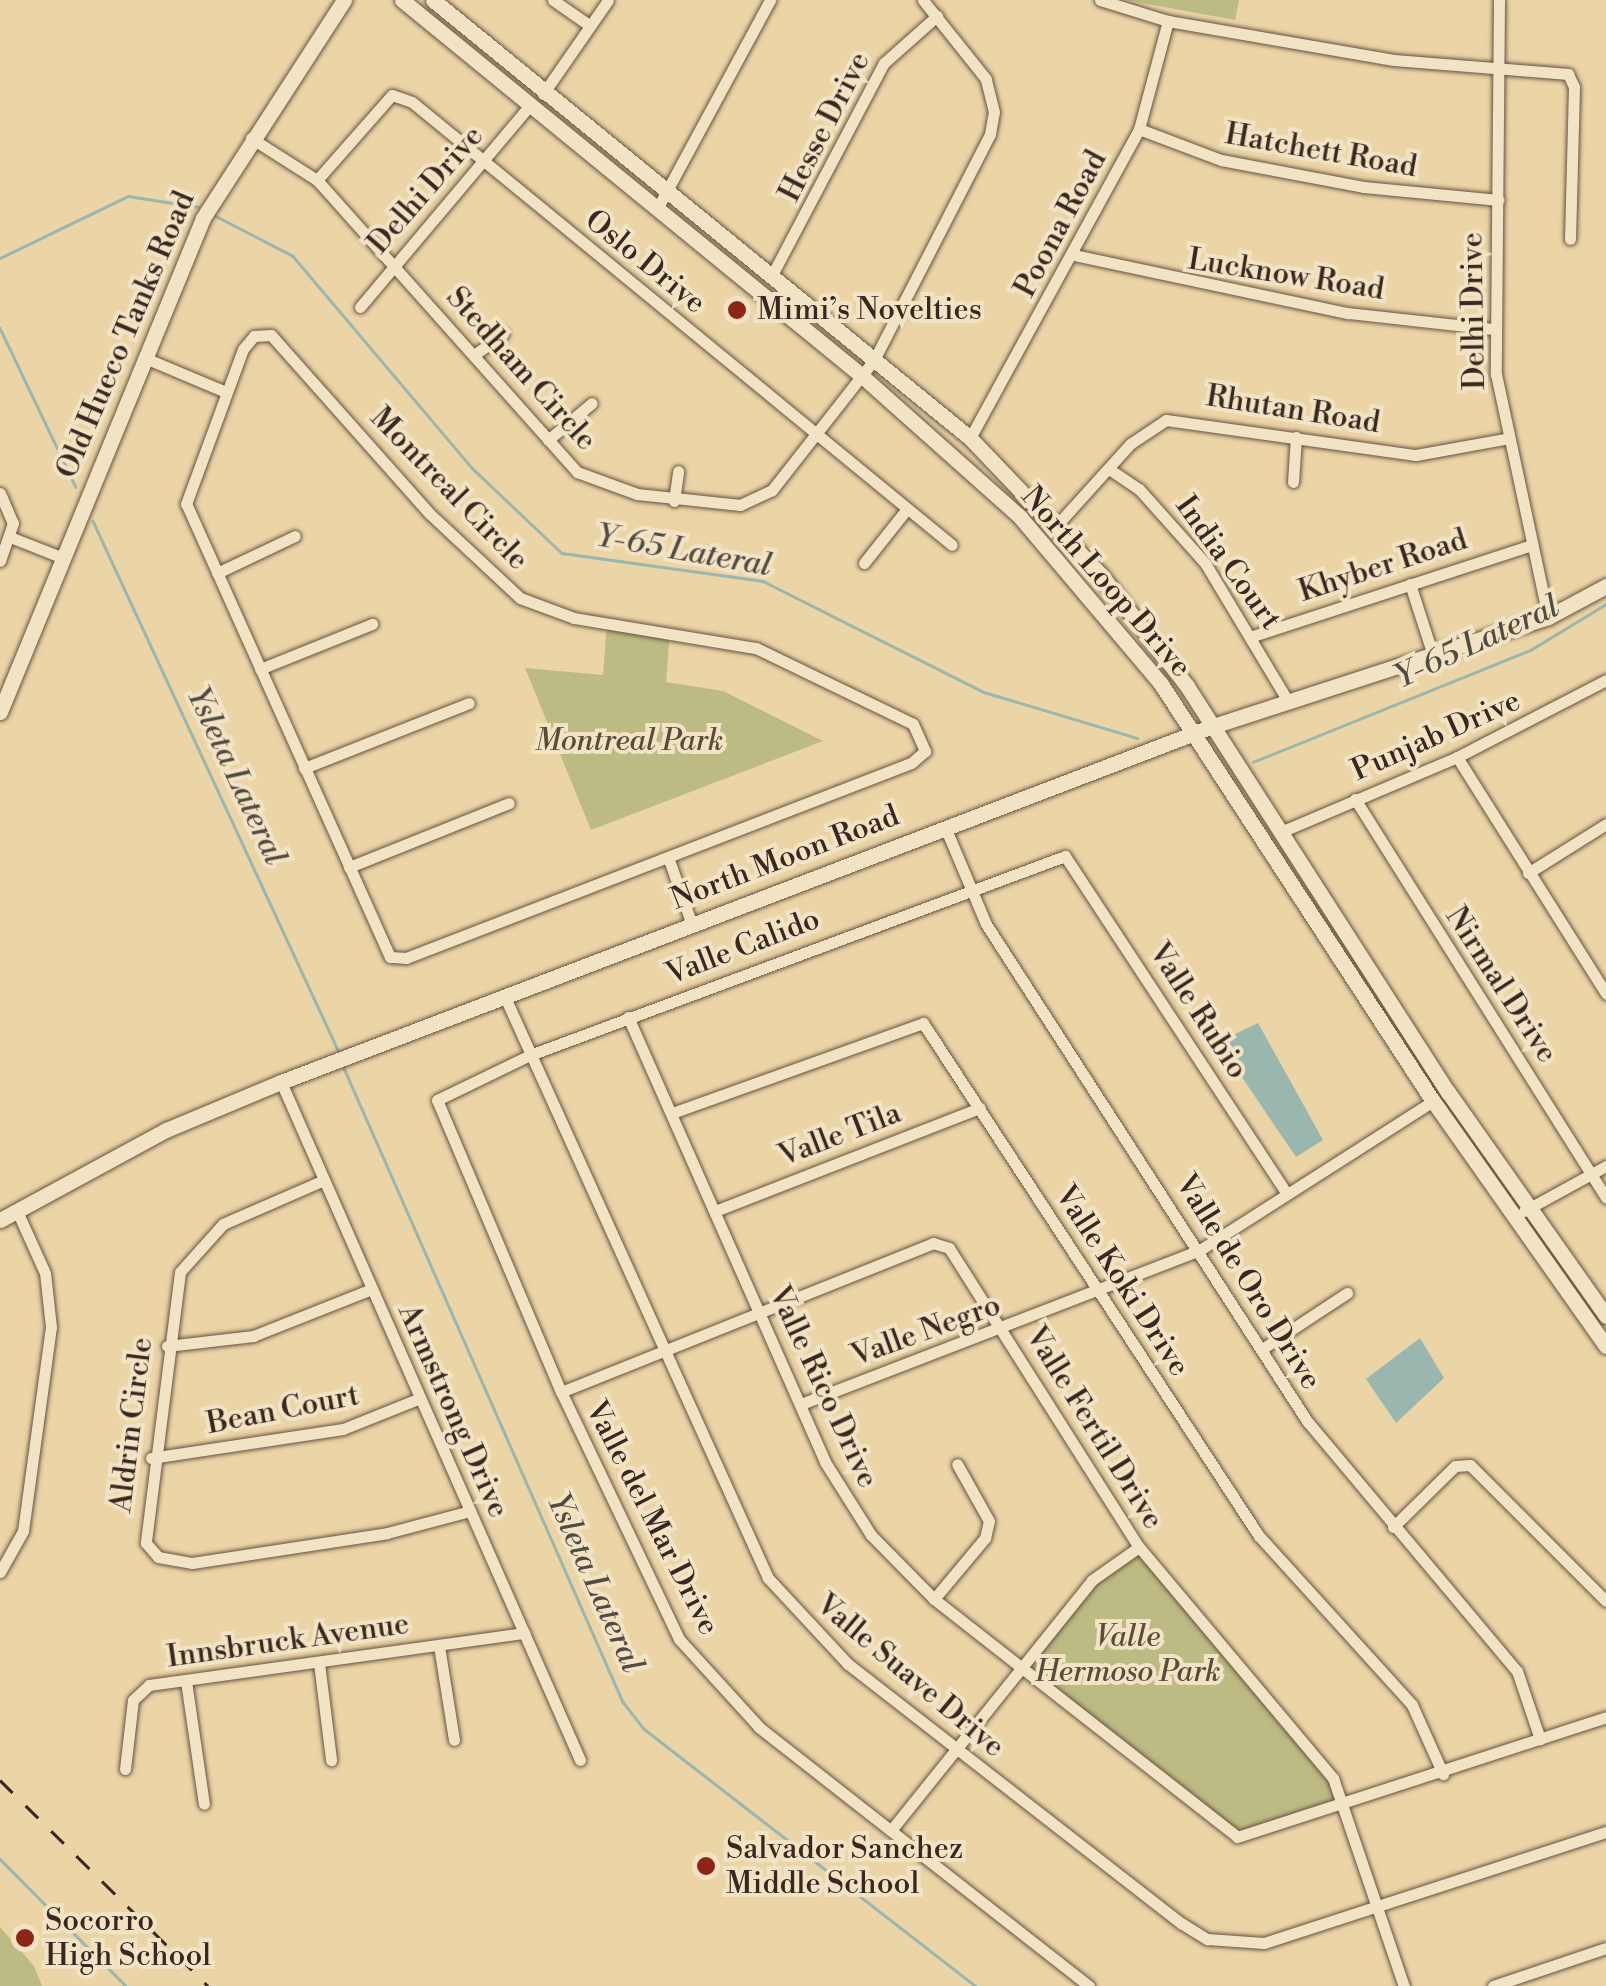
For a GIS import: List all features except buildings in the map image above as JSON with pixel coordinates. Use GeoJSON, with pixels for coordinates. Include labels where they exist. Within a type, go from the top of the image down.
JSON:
{"type":"FeatureCollection","features":[{"type":"Feature","properties":{"kind":"main road","name":"Old Hueco Tanks Road"},"geometry":{"type":"LineString","coordinates":[[0,712],[203,218],[250,138],[344,0]]}},
{"type":"Feature","properties":{"kind":"main road","name":"North Loop Drive"},"geometry":{"type":"LineString","coordinates":[[402,0],[862,376],[1020,517],[1195,734],[1433,1102],[1606,1346]]}},
{"type":"Feature","properties":{"kind":"main road","name":"North Loop Drive"},"geometry":{"type":"LineString","coordinates":[[433,0],[543,94],[970,438],[1056,526],[1152,638],[1283,831],[1528,1208],[1606,1316]]}},
{"type":"Feature","properties":{"kind":"main road","name":"North Moon Road"},"geometry":{"type":"LineString","coordinates":[[0,1220],[166,1130],[281,1082],[1213,726],[1548,617],[1606,586]]}},
{"type":"Feature","properties":{"kind":"street"},"geometry":{"type":"LineString","coordinates":[[553,0],[589,25]]}},
{"type":"Feature","properties":{"kind":"street"},"geometry":{"type":"LineString","coordinates":[[543,94],[608,0]]}},
{"type":"Feature","properties":{"kind":"street"},"geometry":{"type":"LineString","coordinates":[[657,210],[770,0]]}},
{"type":"Feature","properties":{"kind":"street","name":"Stedham Circle"},"geometry":{"type":"LineString","coordinates":[[250,138],[317,180],[548,440],[589,478],[674,501],[722,507],[760,497],[818,435],[874,360],[993,122],[986,79],[923,0]]}},
{"type":"Feature","properties":{"kind":"street"},"geometry":{"type":"LineString","coordinates":[[1100,0],[1168,21],[1503,74],[1564,74],[1574,82],[1570,238]]}},
{"type":"Feature","properties":{"kind":"street","name":"Delhi Drive"},"geometry":{"type":"LineString","coordinates":[[1499,0],[1503,74],[1494,329],[1504,439],[1548,617]]}},
{"type":"Feature","properties":{"kind":"street","name":"Hesse Drive"},"geometry":{"type":"LineString","coordinates":[[772,275],[884,64],[937,16]]}},
{"type":"Feature","properties":{"kind":"street","name":"Poona Road"},"geometry":{"type":"LineString","coordinates":[[970,438],[1074,256],[1139,129],[1168,21]]}},
{"type":"Feature","properties":{"kind":"street","name":"Oslo Drive"},"geometry":{"type":"LineString","coordinates":[[317,180],[392,95],[412,102],[952,546]]}},
{"type":"Feature","properties":{"kind":"street","name":"Delhi Drive"},"geometry":{"type":"LineString","coordinates":[[360,307],[529,106]]}},
{"type":"Feature","properties":{"kind":"street","name":"Hatchett Road"},"geometry":{"type":"LineString","coordinates":[[1139,129],[1221,160],[1364,187],[1498,200]]}},
{"type":"Feature","properties":{"kind":"street","name":"Lucknow Road"},"geometry":{"type":"LineString","coordinates":[[1074,256],[1348,313],[1494,329]]}},
{"type":"Feature","properties":{"kind":"street"},"geometry":{"type":"LineString","coordinates":[[474,354],[503,334]]}},
{"type":"Feature","properties":{"kind":"street","name":"Montreal Circle"},"geometry":{"type":"LineString","coordinates":[[271,335],[430,514],[520,598],[574,618],[728,638],[913,724],[925,751],[910,763],[406,958],[381,951],[349,867],[186,504],[187,487],[226,392],[242,349],[254,336],[271,335]]}},
{"type":"Feature","properties":{"kind":"street"},"geometry":{"type":"LineString","coordinates":[[145,358],[226,392]]}},
{"type":"Feature","properties":{"kind":"street"},"geometry":{"type":"LineString","coordinates":[[548,440],[592,403]]}},
{"type":"Feature","properties":{"kind":"street","name":"Rhutan Road"},"geometry":{"type":"LineString","coordinates":[[1056,526],[1109,469],[1166,420],[1416,455],[1504,439]]}},
{"type":"Feature","properties":{"kind":"street"},"geometry":{"type":"LineString","coordinates":[[1293,482],[1296,437]]}},
{"type":"Feature","properties":{"kind":"street","name":"India Court"},"geometry":{"type":"LineString","coordinates":[[1109,469],[1180,533],[1252,636],[1288,701]]}},
{"type":"Feature","properties":{"kind":"street"},"geometry":{"type":"LineString","coordinates":[[674,501],[678,471]]}},
{"type":"Feature","properties":{"kind":"street"},"geometry":{"type":"LineString","coordinates":[[0,493],[10,537],[0,561]]}},
{"type":"Feature","properties":{"kind":"street"},"geometry":{"type":"LineString","coordinates":[[864,563],[906,510]]}},
{"type":"Feature","properties":{"kind":"street"},"geometry":{"type":"LineString","coordinates":[[217,573],[296,536]]}},
{"type":"Feature","properties":{"kind":"street"},"geometry":{"type":"LineString","coordinates":[[10,537],[63,558]]}},
{"type":"Feature","properties":{"kind":"street","name":"Khyber Road"},"geometry":{"type":"LineString","coordinates":[[1252,636],[1529,546]]}},
{"type":"Feature","properties":{"kind":"street"},"geometry":{"type":"LineString","coordinates":[[1410,584],[1433,654]]}},
{"type":"Feature","properties":{"kind":"street"},"geometry":{"type":"LineString","coordinates":[[260,669],[372,624]]}},
{"type":"Feature","properties":{"kind":"street","name":"Punjab Drive"},"geometry":{"type":"LineString","coordinates":[[1283,831],[1456,757],[1606,680]]}},
{"type":"Feature","properties":{"kind":"street"},"geometry":{"type":"LineString","coordinates":[[304,768],[469,703]]}},
{"type":"Feature","properties":{"kind":"street"},"geometry":{"type":"LineString","coordinates":[[1456,757],[1528,873],[1600,973],[1606,994]]}},
{"type":"Feature","properties":{"kind":"street","name":"Nirmal Drive"},"geometry":{"type":"LineString","coordinates":[[1355,800],[1606,1197]]}},
{"type":"Feature","properties":{"kind":"street"},"geometry":{"type":"LineString","coordinates":[[349,867],[510,803]]}},
{"type":"Feature","properties":{"kind":"street"},"geometry":{"type":"LineString","coordinates":[[1528,873],[1606,824]]}},
{"type":"Feature","properties":{"kind":"street","name":"Valle de Oro Drive"},"geometry":{"type":"LineString","coordinates":[[946,827],[967,888],[1262,1349],[1336,1462],[1517,1671],[1540,1739]]}},
{"type":"Feature","properties":{"kind":"street","name":"Valle Calido"},"geometry":{"type":"LineString","coordinates":[[440,1094],[628,1017],[967,888],[1065,856]]}},
{"type":"Feature","properties":{"kind":"street","name":"Valle Rubio"},"geometry":{"type":"LineString","coordinates":[[1065,856],[1286,1194]]}},
{"type":"Feature","properties":{"kind":"street"},"geometry":{"type":"LineString","coordinates":[[668,857],[692,922]]}},
{"type":"Feature","properties":{"kind":"street","name":"Valle Suave Drive"},"geometry":{"type":"LineString","coordinates":[[504,995],[659,1350],[768,1578],[813,1632],[956,1750],[1207,1939],[1264,1943],[1376,1910],[1606,1832]]}},
{"type":"Feature","properties":{"kind":"street","name":"Valle Rico Drive"},"geometry":{"type":"LineString","coordinates":[[628,1017],[718,1210],[757,1310],[848,1502],[934,1599],[1237,1836],[1443,1774],[1606,1717]]}},
{"type":"Feature","properties":{"kind":"street","name":"Valle Koki Drive"},"geometry":{"type":"LineString","coordinates":[[672,1114],[923,1023],[1258,1536],[1425,1723],[1443,1774]]}},
{"type":"Feature","properties":{"kind":"street","name":"Armstrong Drive"},"geometry":{"type":"LineString","coordinates":[[281,1082],[580,1760]]}},
{"type":"Feature","properties":{"kind":"street","name":"Valle del Mar Drive"},"geometry":{"type":"LineString","coordinates":[[440,1094],[438,1111],[561,1392],[679,1639],[758,1727],[1089,1986]]}},
{"type":"Feature","properties":{"kind":"street","name":"Valle Negro"},"geometry":{"type":"LineString","coordinates":[[801,1404],[1100,1292],[1200,1250],[1433,1102]]}},
{"type":"Feature","properties":{"kind":"street","name":"Valle Tila"},"geometry":{"type":"LineString","coordinates":[[718,1210],[980,1108]]}},
{"type":"Feature","properties":{"kind":"street"},"geometry":{"type":"LineString","coordinates":[[1513,1219],[1606,1166]]}},
{"type":"Feature","properties":{"kind":"street","name":"Aldrin Circle"},"geometry":{"type":"LineString","coordinates":[[324,1180],[223,1224],[195,1247],[177,1282],[151,1458],[144,1536],[154,1554],[176,1564],[387,1533],[470,1511]]}},
{"type":"Feature","properties":{"kind":"street"},"geometry":{"type":"LineString","coordinates":[[0,1572],[23,1530],[51,1326],[45,1273],[17,1211]]}},
{"type":"Feature","properties":{"kind":"street","name":"Valle Fertil Drive"},"geometry":{"type":"LineString","coordinates":[[561,1392],[933,1242],[948,1248],[1139,1547],[1216,1648],[1311,1745],[1342,1806],[1404,1986]]}},
{"type":"Feature","properties":{"kind":"street"},"geometry":{"type":"LineString","coordinates":[[167,1346],[253,1336],[372,1289]]}},
{"type":"Feature","properties":{"kind":"street"},"geometry":{"type":"LineString","coordinates":[[1262,1349],[1347,1293]]}},
{"type":"Feature","properties":{"kind":"street","name":"Bean Court"},"geometry":{"type":"LineString","coordinates":[[151,1458],[343,1429],[420,1398]]}},
{"type":"Feature","properties":{"kind":"street"},"geometry":{"type":"LineString","coordinates":[[934,1599],[985,1538],[989,1521],[958,1464]]}},
{"type":"Feature","properties":{"kind":"street"},"geometry":{"type":"LineString","coordinates":[[1393,1526],[1455,1466],[1470,1465],[1606,1600]]}},
{"type":"Feature","properties":{"kind":"street"},"geometry":{"type":"LineString","coordinates":[[892,1829],[1092,1580],[1139,1547]]}},
{"type":"Feature","properties":{"kind":"street","name":"Innsbruck Avenue"},"geometry":{"type":"LineString","coordinates":[[126,1769],[136,1695],[186,1681],[524,1633]]}},
{"type":"Feature","properties":{"kind":"street"},"geometry":{"type":"LineString","coordinates":[[439,1646],[454,1740]]}},
{"type":"Feature","properties":{"kind":"street"},"geometry":{"type":"LineString","coordinates":[[319,1662],[331,1760]]}},
{"type":"Feature","properties":{"kind":"street"},"geometry":{"type":"LineString","coordinates":[[186,1681],[204,1804]]}},
{"type":"Feature","properties":{"kind":"street"},"geometry":{"type":"LineString","coordinates":[[1493,1986],[1606,1948]]}},
{"type":"Feature","properties":{"kind":"green space"},"geometry":{"type":"Polygon","coordinates":[[[1126,0],[1239,0],[1235,20],[1126,0]]]}},
{"type":"Feature","properties":{"kind":"green space","name":"Montreal Park"},"geometry":{"type":"Polygon","coordinates":[[[607,622],[670,630],[666,682],[723,691],[823,741],[591,830],[525,668],[603,675],[607,622]]]}},
{"type":"Feature","properties":{"kind":"green space","name":"Valle Hermoso Park"},"geometry":{"type":"Polygon","coordinates":[[[1139,1547],[1216,1648],[1311,1745],[1343,1806],[1237,1837],[1021,1666],[1092,1580],[1139,1547]]]}},
{"type":"Feature","properties":{"kind":"green space"},"geometry":{"type":"Polygon","coordinates":[[[0,1927],[34,1966],[42,1986],[0,1986],[0,1927]]]}},
{"type":"Feature","properties":{"kind":"water"},"geometry":{"type":"Polygon","coordinates":[[[1258,1023],[1323,1140],[1296,1157],[1218,1042],[1258,1023]]]}},
{"type":"Feature","properties":{"kind":"water"},"geometry":{"type":"Polygon","coordinates":[[[1420,1338],[1444,1378],[1396,1423],[1366,1379],[1420,1338]]]}},
{"type":"Feature","properties":{"kind":"waterway","name":"Y-65 Lateral"},"geometry":{"type":"LineString","coordinates":[[0,258],[128,196],[198,207]]}},
{"type":"Feature","properties":{"kind":"waterway","name":"Y-65 Lateral"},"geometry":{"type":"LineString","coordinates":[[214,215],[293,256],[472,468],[562,553],[763,581],[984,692],[1137,738]]}},
{"type":"Feature","properties":{"kind":"waterway","name":"Ysleta Lateral"},"geometry":{"type":"LineString","coordinates":[[0,328],[76,487]]}},
{"type":"Feature","properties":{"kind":"waterway","name":"Ysleta Lateral"},"geometry":{"type":"LineString","coordinates":[[93,521],[338,1050]]}},
{"type":"Feature","properties":{"kind":"waterway","name":"Y-65 Lateral"},"geometry":{"type":"LineString","coordinates":[[1253,762],[1532,649],[1606,604]]}},
{"type":"Feature","properties":{"kind":"waterway","name":"Ysleta Lateral"},"geometry":{"type":"LineString","coordinates":[[344,1068],[623,1702],[643,1728],[976,1986]]}},
{"type":"Feature","properties":{"kind":"waterway"},"geometry":{"type":"LineString","coordinates":[[0,1859],[126,1986]]}},
{"type":"Feature","properties":{"kind":"railway"},"geometry":{"type":"LineString","coordinates":[[0,1780],[208,1986]]}},
{"type":"Feature","properties":{"kind":"place","name":"Mimi’s Novelties"},"geometry":{"type":"Point","coordinates":[737,310]}},
{"type":"Feature","properties":{"kind":"place","name":"Salvador Sanchez Middle School"},"geometry":{"type":"Point","coordinates":[706,1866]}},
{"type":"Feature","properties":{"kind":"place","name":"Socorro High School"},"geometry":{"type":"Point","coordinates":[25,1938]}}]}
